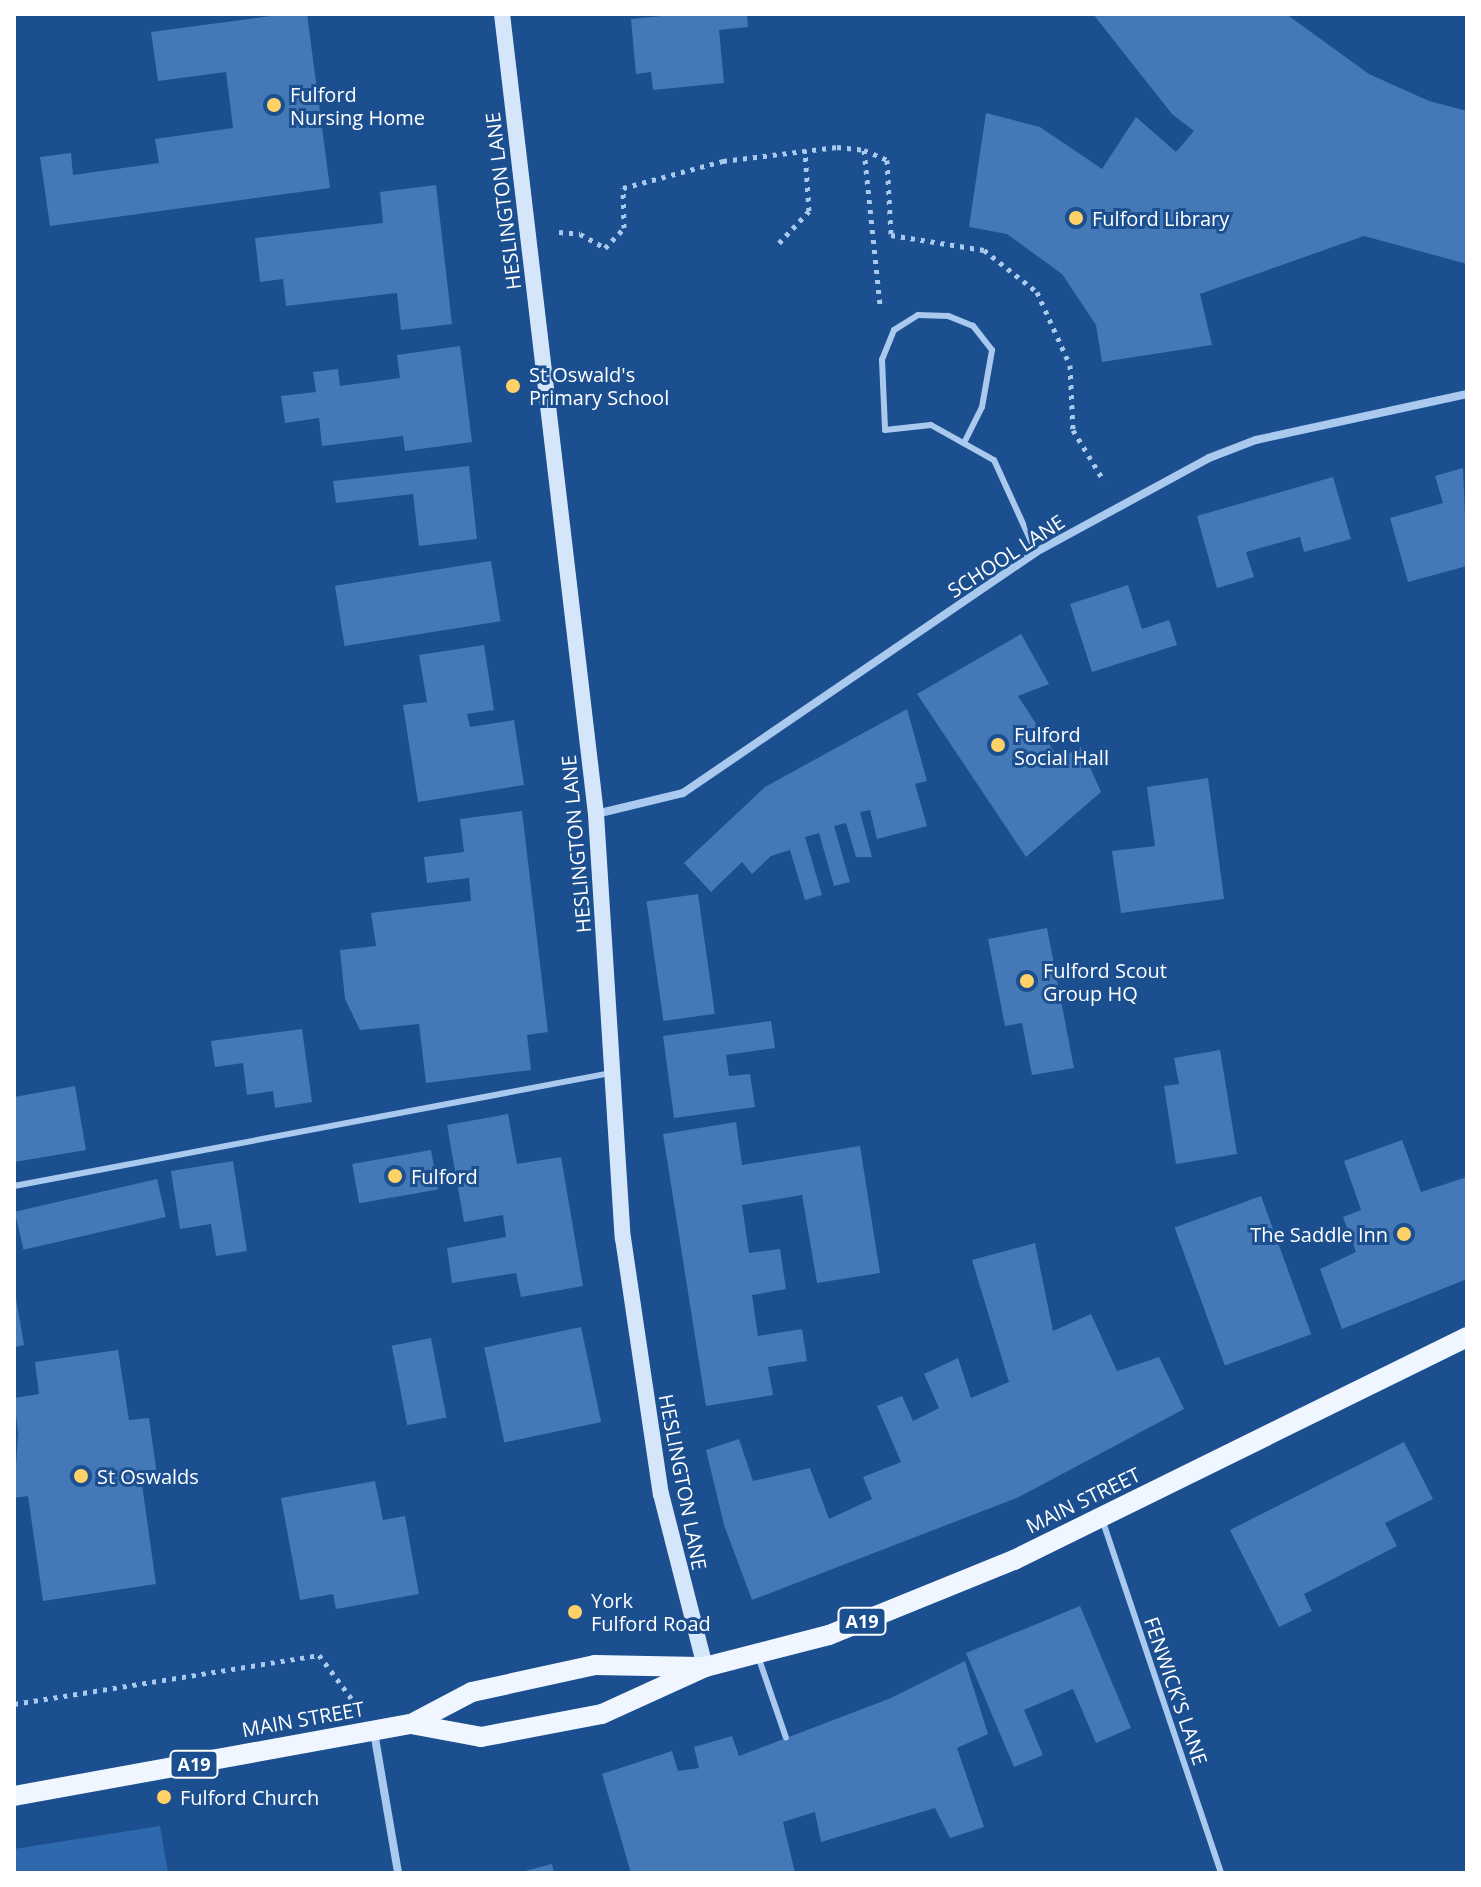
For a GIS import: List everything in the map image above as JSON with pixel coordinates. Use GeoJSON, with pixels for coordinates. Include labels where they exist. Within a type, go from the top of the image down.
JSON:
{"type":"FeatureCollection","features":[{"type":"Feature","properties":{"kind":"main road","name":"MAIN STREET"},"geometry":{"type":"LineString","coordinates":[[411,1724],[481,1737],[602,1714],[705,1667],[829,1635],[1014,1560],[1344,1393],[1467,1337]]}},
{"type":"Feature","properties":{"kind":"main road","name":"MAIN STREET"},"geometry":{"type":"LineString","coordinates":[[15,1791],[411,1724],[472,1692],[595,1665],[705,1667]]}},
{"type":"Feature","properties":{"kind":"street","name":"HESLINGTON LANE"},"geometry":{"type":"LineString","coordinates":[[502,14],[596,814],[615,1072],[623,1238],[647,1417],[673,1547],[705,1667]]}},
{"type":"Feature","properties":{"kind":"street","name":"SCHOOL LANE"},"geometry":{"type":"LineString","coordinates":[[596,814],[683,793],[1036,552],[1118,505],[1256,440],[1467,394]]}},
{"type":"Feature","properties":{"kind":"street"},"geometry":{"type":"LineString","coordinates":[[374,1731],[398,1873]]}},
{"type":"Feature","properties":{"kind":"lane"},"geometry":{"type":"LineString","coordinates":[[964,443],[982,407],[992,350],[973,326],[948,316],[918,315],[894,330],[882,360],[885,430],[931,425],[994,460],[1036,552]]}},
{"type":"Feature","properties":{"kind":"lane"},"geometry":{"type":"LineString","coordinates":[[14,1186],[615,1072]]}},
{"type":"Feature","properties":{"kind":"lane","name":"FENWICK'S LANE"},"geometry":{"type":"LineString","coordinates":[[1102,1518],[1221,1873]]}},
{"type":"Feature","properties":{"kind":"lane"},"geometry":{"type":"LineString","coordinates":[[758,1655],[786,1738]]}},
{"type":"Feature","properties":{"kind":"path"},"geometry":{"type":"LineString","coordinates":[[526,229],[580,234],[605,248],[624,228],[623,188],[723,161],[805,150],[864,150],[887,160],[891,235],[984,250],[1037,292],[1070,365],[1073,430],[1118,505]]}},
{"type":"Feature","properties":{"kind":"path"},"geometry":{"type":"LineString","coordinates":[[779,243],[809,211],[805,150]]}},
{"type":"Feature","properties":{"kind":"path"},"geometry":{"type":"LineString","coordinates":[[864,150],[878,303],[894,330]]}},
{"type":"Feature","properties":{"kind":"path"},"geometry":{"type":"LineString","coordinates":[[14,1704],[319,1655],[374,1731]]}},
{"type":"Feature","properties":{"kind":"shaded area"},"geometry":{"type":"Polygon","coordinates":[[[160,1826],[168,1873],[14,1873],[14,1849],[160,1826]]]}},
{"type":"Feature","properties":{"kind":"building","name":"Fulford Nursing Home"},"geometry":{"type":"Polygon","coordinates":[[[286,14],[307,14],[330,188],[50,226],[40,157],[71,153],[73,175],[159,163],[155,139],[233,128],[226,72],[158,81],[151,32],[286,14]]]}},
{"type":"Feature","properties":{"kind":"building"},"geometry":{"type":"Polygon","coordinates":[[[682,14],[747,14],[748,27],[719,30],[724,83],[653,90],[651,72],[636,74],[631,19],[682,14]]]}},
{"type":"Feature","properties":{"kind":"building"},"geometry":{"type":"Polygon","coordinates":[[[1093,14],[1286,14],[1369,74],[1429,101],[1467,111],[1467,264],[1364,236],[1200,294],[1212,345],[1102,362],[1096,325],[1062,274],[1007,234],[969,227],[986,113],[1040,127],[1102,169],[1136,117],[1176,152],[1194,131],[1172,114],[1093,14]]]}},
{"type":"Feature","properties":{"kind":"building"},"geometry":{"type":"Polygon","coordinates":[[[436,185],[452,324],[401,330],[397,293],[286,306],[283,279],[260,282],[255,238],[383,223],[380,192],[436,185]]]}},
{"type":"Feature","properties":{"kind":"building"},"geometry":{"type":"Polygon","coordinates":[[[460,346],[472,442],[405,451],[403,436],[322,446],[319,418],[285,423],[281,396],[316,392],[313,372],[338,369],[340,386],[400,378],[397,355],[460,346]]]}},
{"type":"Feature","properties":{"kind":"building"},"geometry":{"type":"Polygon","coordinates":[[[469,466],[477,539],[419,546],[413,494],[336,503],[333,481],[469,466]]]}},
{"type":"Feature","properties":{"kind":"building"},"geometry":{"type":"Polygon","coordinates":[[[1463,468],[1467,566],[1408,582],[1390,518],[1443,503],[1435,476],[1463,468]]]}},
{"type":"Feature","properties":{"kind":"building"},"geometry":{"type":"Polygon","coordinates":[[[1333,477],[1351,539],[1304,552],[1300,537],[1246,552],[1254,577],[1217,588],[1197,516],[1333,477]]]}},
{"type":"Feature","properties":{"kind":"building"},"geometry":{"type":"Polygon","coordinates":[[[491,561],[501,621],[344,646],[335,586],[491,561]]]}},
{"type":"Feature","properties":{"kind":"building"},"geometry":{"type":"Polygon","coordinates":[[[1128,585],[1142,629],[1169,620],[1177,645],[1092,672],[1070,604],[1128,585]]]}},
{"type":"Feature","properties":{"kind":"building","name":"Fulford Social Hall"},"geometry":{"type":"Polygon","coordinates":[[[1021,634],[1049,684],[1018,696],[1059,759],[1081,747],[1101,792],[1026,857],[917,694],[1021,634]]]}},
{"type":"Feature","properties":{"kind":"building"},"geometry":{"type":"Polygon","coordinates":[[[484,645],[494,710],[467,714],[470,727],[514,720],[524,785],[418,802],[403,705],[427,702],[419,655],[484,645]]]}},
{"type":"Feature","properties":{"kind":"building"},"geometry":{"type":"Polygon","coordinates":[[[907,709],[927,781],[915,784],[927,826],[877,839],[870,810],[860,812],[872,857],[856,857],[846,823],[834,826],[850,882],[834,886],[819,833],[805,837],[822,895],[805,900],[790,850],[771,856],[752,874],[742,862],[711,892],[684,863],[765,787],[907,709]]]}},
{"type":"Feature","properties":{"kind":"building"},"geometry":{"type":"Polygon","coordinates":[[[1208,778],[1224,899],[1121,913],[1112,851],[1155,846],[1147,787],[1208,778]]]}},
{"type":"Feature","properties":{"kind":"building"},"geometry":{"type":"Polygon","coordinates":[[[522,811],[548,1032],[527,1035],[531,1070],[426,1083],[419,1024],[360,1030],[345,999],[340,950],[376,946],[371,913],[471,901],[469,878],[427,883],[424,857],[464,852],[460,819],[522,811]]]}},
{"type":"Feature","properties":{"kind":"building"},"geometry":{"type":"Polygon","coordinates":[[[698,894],[715,1014],[663,1021],[647,901],[698,894]]]}},
{"type":"Feature","properties":{"kind":"building","name":"Fulford Scout Group HQ"},"geometry":{"type":"Polygon","coordinates":[[[1047,928],[1074,1068],[1032,1075],[1022,1023],[1005,1026],[988,939],[1047,928]]]}},
{"type":"Feature","properties":{"kind":"building"},"geometry":{"type":"Polygon","coordinates":[[[771,1021],[775,1048],[726,1055],[729,1076],[750,1074],[755,1107],[674,1118],[663,1036],[771,1021]]]}},
{"type":"Feature","properties":{"kind":"building"},"geometry":{"type":"Polygon","coordinates":[[[302,1029],[312,1102],[275,1108],[273,1091],[247,1095],[243,1063],[215,1067],[211,1041],[302,1029]]]}},
{"type":"Feature","properties":{"kind":"building"},"geometry":{"type":"Polygon","coordinates":[[[1220,1050],[1237,1154],[1176,1164],[1164,1086],[1179,1084],[1174,1058],[1220,1050]]]}},
{"type":"Feature","properties":{"kind":"building"},"geometry":{"type":"Polygon","coordinates":[[[75,1086],[86,1150],[14,1162],[14,1097],[75,1086]]]}},
{"type":"Feature","properties":{"kind":"building"},"geometry":{"type":"Polygon","coordinates":[[[508,1114],[517,1164],[561,1157],[583,1286],[521,1297],[516,1273],[452,1283],[447,1248],[506,1237],[503,1215],[464,1222],[447,1125],[508,1114]]]}},
{"type":"Feature","properties":{"kind":"building"},"geometry":{"type":"Polygon","coordinates":[[[736,1122],[742,1165],[860,1146],[880,1273],[817,1283],[802,1195],[742,1205],[749,1253],[780,1249],[786,1289],[752,1295],[758,1336],[802,1329],[807,1361],[768,1367],[773,1395],[706,1406],[663,1134],[736,1122]]]}},
{"type":"Feature","properties":{"kind":"building","name":"The Saddle Inn"},"geometry":{"type":"Polygon","coordinates":[[[1402,1140],[1421,1192],[1467,1177],[1467,1279],[1342,1329],[1320,1269],[1356,1252],[1343,1217],[1361,1210],[1344,1161],[1402,1140]]]}},
{"type":"Feature","properties":{"kind":"building","name":"Fulford"},"geometry":{"type":"Polygon","coordinates":[[[431,1150],[438,1189],[359,1203],[352,1164],[431,1150]]]}},
{"type":"Feature","properties":{"kind":"building"},"geometry":{"type":"Polygon","coordinates":[[[233,1161],[247,1251],[216,1256],[211,1224],[180,1229],[171,1171],[233,1161]]]}},
{"type":"Feature","properties":{"kind":"building"},"geometry":{"type":"Polygon","coordinates":[[[157,1179],[166,1217],[24,1250],[15,1212],[157,1179]]]}},
{"type":"Feature","properties":{"kind":"building"},"geometry":{"type":"Polygon","coordinates":[[[1261,1196],[1311,1334],[1225,1366],[1175,1227],[1261,1196]]]}},
{"type":"Feature","properties":{"kind":"building"},"geometry":{"type":"Polygon","coordinates":[[[1035,1243],[1053,1331],[1091,1314],[1117,1371],[1159,1357],[1184,1409],[1019,1497],[752,1600],[724,1525],[706,1450],[739,1439],[753,1481],[810,1468],[829,1519],[872,1499],[863,1477],[901,1462],[877,1406],[902,1396],[913,1421],[939,1408],[924,1374],[958,1358],[971,1398],[1009,1382],[972,1260],[1035,1243]]]}},
{"type":"Feature","properties":{"kind":"building"},"geometry":{"type":"Polygon","coordinates":[[[14,1287],[24,1345],[14,1347],[14,1287]]]}},
{"type":"Feature","properties":{"kind":"building"},"geometry":{"type":"Polygon","coordinates":[[[581,1327],[601,1422],[504,1442],[484,1348],[581,1327]]]}},
{"type":"Feature","properties":{"kind":"building"},"geometry":{"type":"Polygon","coordinates":[[[431,1338],[446,1418],[407,1425],[392,1346],[431,1338]]]}},
{"type":"Feature","properties":{"kind":"building","name":"St Oswalds"},"geometry":{"type":"Polygon","coordinates":[[[118,1350],[129,1420],[149,1418],[157,1475],[141,1477],[156,1584],[43,1601],[28,1496],[14,1498],[18,1433],[14,1398],[39,1394],[35,1362],[118,1350]]]}},
{"type":"Feature","properties":{"kind":"building"},"geometry":{"type":"Polygon","coordinates":[[[1404,1442],[1433,1499],[1385,1523],[1397,1546],[1304,1594],[1312,1611],[1279,1627],[1230,1530],[1404,1442]]]}},
{"type":"Feature","properties":{"kind":"building"},"geometry":{"type":"Polygon","coordinates":[[[375,1481],[383,1520],[405,1516],[419,1594],[336,1609],[333,1594],[300,1600],[281,1498],[375,1481]]]}},
{"type":"Feature","properties":{"kind":"building"},"geometry":{"type":"Polygon","coordinates":[[[1080,1606],[1131,1728],[1096,1743],[1073,1689],[1024,1710],[1043,1755],[1014,1767],[966,1653],[1080,1606]]]}},
{"type":"Feature","properties":{"kind":"building"},"geometry":{"type":"Polygon","coordinates":[[[965,1661],[988,1734],[957,1748],[984,1827],[950,1838],[935,1808],[821,1842],[815,1812],[783,1822],[795,1873],[631,1873],[602,1774],[672,1751],[678,1771],[699,1768],[694,1747],[732,1736],[739,1756],[891,1698],[965,1661]]]}},
{"type":"Feature","properties":{"kind":"building"},"geometry":{"type":"Polygon","coordinates":[[[552,1864],[554,1873],[521,1873],[521,1872],[552,1864]]]}},
{"type":"Feature","properties":{"kind":"place","name":"Fulford Nursing Home"},"geometry":{"type":"Point","coordinates":[274,105]}},
{"type":"Feature","properties":{"kind":"place","name":"Fulford Library"},"geometry":{"type":"Point","coordinates":[1076,218]}},
{"type":"Feature","properties":{"kind":"place","name":"St Oswald's Primary School"},"geometry":{"type":"Point","coordinates":[513,386]}},
{"type":"Feature","properties":{"kind":"place","name":"Fulford Social Hall"},"geometry":{"type":"Point","coordinates":[998,745]}},
{"type":"Feature","properties":{"kind":"place","name":"Fulford Scout Group HQ"},"geometry":{"type":"Point","coordinates":[1027,981]}},
{"type":"Feature","properties":{"kind":"place","name":"Fulford"},"geometry":{"type":"Point","coordinates":[395,1176]}},
{"type":"Feature","properties":{"kind":"place","name":"The Saddle Inn"},"geometry":{"type":"Point","coordinates":[1404,1234]}},
{"type":"Feature","properties":{"kind":"place","name":"St Oswalds"},"geometry":{"type":"Point","coordinates":[81,1476]}},
{"type":"Feature","properties":{"kind":"place","name":"York Fulford Road"},"geometry":{"type":"Point","coordinates":[575,1612]}},
{"type":"Feature","properties":{"kind":"place","name":"Fulford Church"},"geometry":{"type":"Point","coordinates":[164,1797]}}]}
